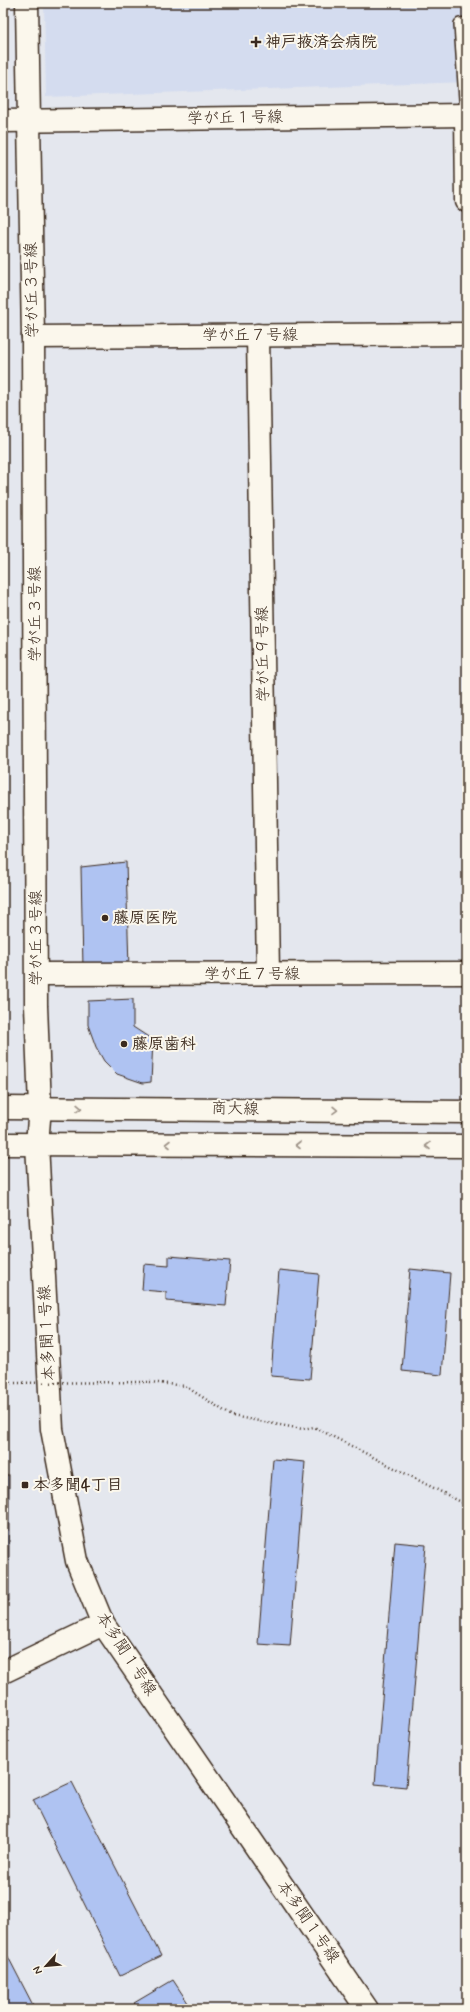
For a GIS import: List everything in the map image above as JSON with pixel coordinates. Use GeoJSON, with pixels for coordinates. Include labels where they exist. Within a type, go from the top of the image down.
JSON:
{"type":"FeatureCollection","features":[{"type":"Feature","properties":{"kind":"street","name":"学が丘３号線"},"geometry":{"type":"LineString","coordinates":[[27,3],[33,337],[37,974],[40,1108],[36,1144]]}},
{"type":"Feature","properties":{"kind":"street","name":"学が丘１号線"},"geometry":{"type":"LineString","coordinates":[[3,121],[466,115]]}},
{"type":"Feature","properties":{"kind":"street"},"geometry":{"type":"LineString","coordinates":[[466,115],[467,201]]}},
{"type":"Feature","properties":{"kind":"street","name":"学が丘７号線"},"geometry":{"type":"LineString","coordinates":[[33,337],[467,334]]}},
{"type":"Feature","properties":{"kind":"street","name":"学が丘９号線"},"geometry":{"type":"LineString","coordinates":[[258,335],[268,974]]}},
{"type":"Feature","properties":{"kind":"street","name":"学が丘７号線"},"geometry":{"type":"LineString","coordinates":[[37,974],[467,974]]}},
{"type":"Feature","properties":{"kind":"street","name":"商大線"},"geometry":{"type":"LineString","coordinates":[[3,1108],[467,1112]]}},
{"type":"Feature","properties":{"kind":"street"},"geometry":{"type":"LineString","coordinates":[[3,1144],[467,1146]]}},
{"type":"Feature","properties":{"kind":"street","name":"本多聞１号線"},"geometry":{"type":"LineString","coordinates":[[36,1144],[52,1429],[77,1561],[103,1624],[368,2009]]}},
{"type":"Feature","properties":{"kind":"street"},"geometry":{"type":"LineString","coordinates":[[3,1672],[103,1624]]}},
{"type":"Feature","properties":{"kind":"lane"},"geometry":{"type":"LineString","coordinates":[[466,115],[460,24],[467,23]]}},
{"type":"Feature","properties":{"kind":"path"},"geometry":{"type":"LineString","coordinates":[[3,1383],[150,1382],[185,1386],[232,1416],[302,1429],[314,1427],[467,1504]]}},
{"type":"Feature","properties":{"kind":"shaded area","name":"神戸掖済会病院"},"geometry":{"type":"Polygon","coordinates":[[[44,3],[467,3],[467,82],[46,97],[44,3]]]}},
{"type":"Feature","properties":{"kind":"building"},"geometry":{"type":"Polygon","coordinates":[[[322,3],[467,3],[467,4],[322,6],[322,3]]]}},
{"type":"Feature","properties":{"kind":"building","name":"藤原医院"},"geometry":{"type":"Polygon","coordinates":[[[126,862],[129,969],[83,968],[81,867],[126,862]]]}},
{"type":"Feature","properties":{"kind":"building","name":"藤原歯科"},"geometry":{"type":"Polygon","coordinates":[[[133,999],[133,1027],[153,1040],[151,1082],[143,1083],[117,1074],[104,1061],[96,1047],[88,1025],[88,1001],[133,999]]]}},
{"type":"Feature","properties":{"kind":"building"},"geometry":{"type":"Polygon","coordinates":[[[169,1256],[230,1261],[226,1306],[166,1301],[166,1292],[142,1290],[144,1264],[169,1266],[169,1256]]]}},
{"type":"Feature","properties":{"kind":"building"},"geometry":{"type":"Polygon","coordinates":[[[410,1269],[450,1273],[442,1375],[402,1371],[410,1269]]]}},
{"type":"Feature","properties":{"kind":"building"},"geometry":{"type":"Polygon","coordinates":[[[279,1270],[319,1274],[310,1379],[271,1376],[279,1270]]]}},
{"type":"Feature","properties":{"kind":"building"},"geometry":{"type":"Polygon","coordinates":[[[273,1459],[305,1462],[290,1646],[258,1644],[273,1459]]]}},
{"type":"Feature","properties":{"kind":"building"},"geometry":{"type":"Polygon","coordinates":[[[3,1475],[9,1475],[9,1601],[3,1601],[3,1475]]]}},
{"type":"Feature","properties":{"kind":"building"},"geometry":{"type":"Polygon","coordinates":[[[395,1542],[426,1545],[406,1787],[375,1784],[395,1542]]]}},
{"type":"Feature","properties":{"kind":"building"},"geometry":{"type":"Polygon","coordinates":[[[72,1782],[161,1956],[120,1976],[33,1800],[72,1782]]]}},
{"type":"Feature","properties":{"kind":"building"},"geometry":{"type":"Polygon","coordinates":[[[3,1947],[35,2009],[3,2009],[3,1947]]]}},
{"type":"Feature","properties":{"kind":"building"},"geometry":{"type":"Polygon","coordinates":[[[173,1980],[192,2009],[139,2009],[134,2003],[173,1980]]]}},
{"type":"Feature","properties":{"kind":"place","name":"神戸掖済会病院"},"geometry":{"type":"Point","coordinates":[256,42]}},
{"type":"Feature","properties":{"kind":"place","name":"藤原医院"},"geometry":{"type":"Point","coordinates":[105,918]}},
{"type":"Feature","properties":{"kind":"place","name":"藤原歯科"},"geometry":{"type":"Point","coordinates":[124,1044]}},
{"type":"Feature","properties":{"kind":"place","name":"本多聞4丁目"},"geometry":{"type":"Point","coordinates":[25,1485]}}]}
